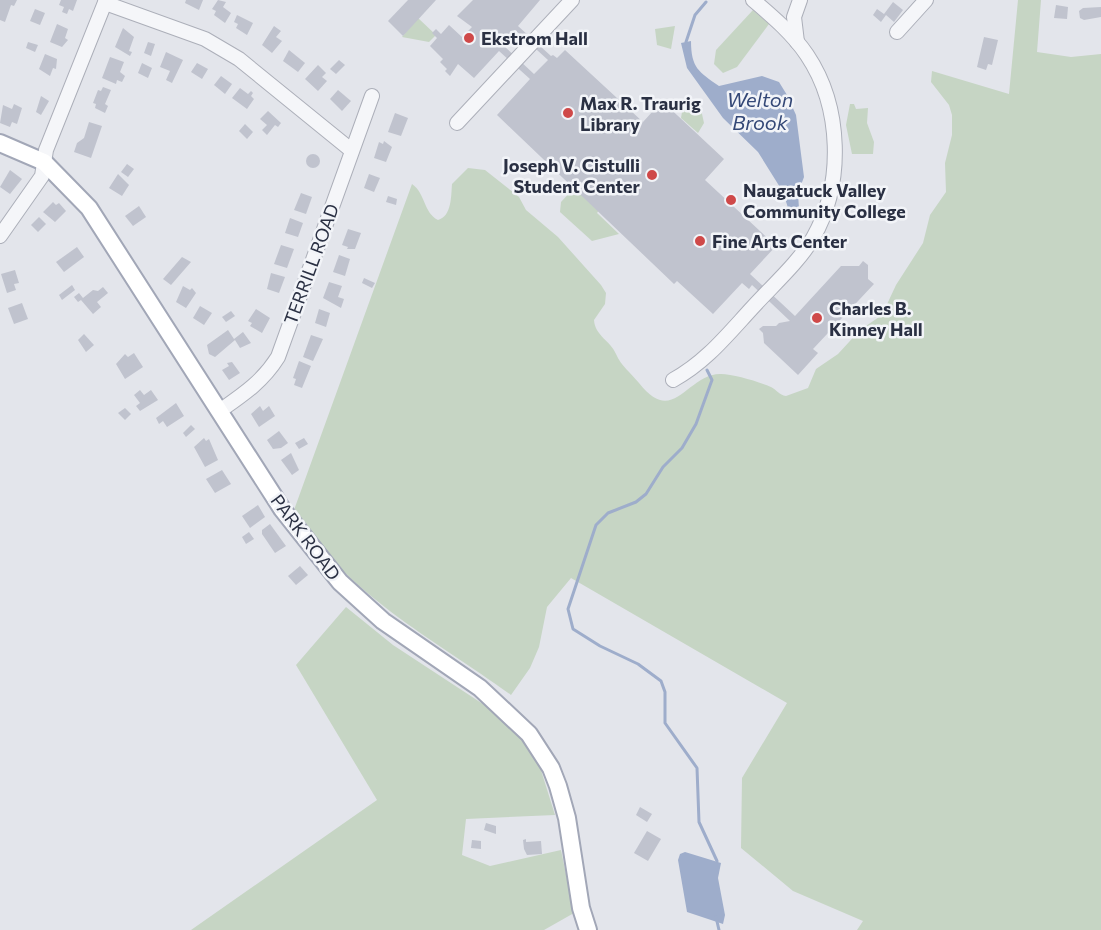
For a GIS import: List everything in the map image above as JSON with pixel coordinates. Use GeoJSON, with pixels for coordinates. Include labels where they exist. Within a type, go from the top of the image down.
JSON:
{"type":"FeatureCollection","features":[{"type":"Feature","properties":{"kind":"main road","name":"PARK ROAD"},"geometry":{"type":"LineString","coordinates":[[0,143],[44,162],[89,208],[282,508],[340,582],[391,627],[480,688],[529,734],[551,768],[558,786],[567,818],[581,908],[588,930]]}},
{"type":"Feature","properties":{"kind":"street"},"geometry":{"type":"LineString","coordinates":[[456,123],[572,0]]}},
{"type":"Feature","properties":{"kind":"street"},"geometry":{"type":"LineString","coordinates":[[673,380],[706,357],[794,262],[813,238],[832,183],[835,154],[832,122],[819,75],[797,42],[753,0]]}},
{"type":"Feature","properties":{"kind":"street"},"geometry":{"type":"LineString","coordinates":[[797,42],[794,17],[800,0]]}},
{"type":"Feature","properties":{"kind":"street"},"geometry":{"type":"LineString","coordinates":[[897,32],[926,0]]}},
{"type":"Feature","properties":{"kind":"street"},"geometry":{"type":"LineString","coordinates":[[0,236],[42,176],[46,150],[106,1],[205,39],[239,59],[351,150]]}},
{"type":"Feature","properties":{"kind":"street","name":"TERRILL ROAD"},"geometry":{"type":"LineString","coordinates":[[221,410],[253,387],[268,373],[278,357],[372,96]]}},
{"type":"Feature","properties":{"kind":"green space"},"geometry":{"type":"Polygon","coordinates":[[[1018,0],[1041,0],[1037,52],[1071,57],[1101,54],[1101,930],[857,930],[863,921],[793,891],[741,848],[742,778],[787,703],[571,578],[547,607],[539,647],[530,668],[511,695],[422,634],[365,591],[315,540],[294,510],[412,184],[417,188],[433,217],[438,220],[443,218],[448,210],[452,184],[468,168],[485,170],[519,197],[526,210],[558,237],[601,285],[606,293],[605,304],[594,320],[595,326],[614,349],[623,366],[651,395],[662,400],[671,400],[699,381],[721,374],[760,383],[786,396],[808,388],[816,369],[838,354],[860,330],[882,315],[896,285],[923,243],[930,215],[946,192],[945,163],[952,135],[952,115],[949,105],[931,82],[932,71],[1009,94],[1018,0]]]}},
{"type":"Feature","properties":{"kind":"green space"},"geometry":{"type":"Polygon","coordinates":[[[753,10],[769,24],[737,67],[723,73],[714,64],[716,50],[753,10]]]}},
{"type":"Feature","properties":{"kind":"green space"},"geometry":{"type":"Polygon","coordinates":[[[418,18],[436,35],[429,42],[402,37],[418,18]]]}},
{"type":"Feature","properties":{"kind":"green space"},"geometry":{"type":"Polygon","coordinates":[[[675,26],[671,49],[657,45],[655,29],[675,26]]]}},
{"type":"Feature","properties":{"kind":"green space"},"geometry":{"type":"Polygon","coordinates":[[[694,99],[700,105],[704,123],[698,133],[681,118],[682,112],[694,99]]]}},
{"type":"Feature","properties":{"kind":"green space"},"geometry":{"type":"Polygon","coordinates":[[[850,104],[854,104],[856,109],[868,108],[867,123],[874,142],[873,154],[852,154],[846,125],[850,104]]]}},
{"type":"Feature","properties":{"kind":"green space"},"geometry":{"type":"Polygon","coordinates":[[[575,187],[599,210],[597,213],[619,234],[592,241],[560,212],[561,202],[575,187]]]}},
{"type":"Feature","properties":{"kind":"green space"},"geometry":{"type":"Polygon","coordinates":[[[346,607],[393,645],[489,708],[523,740],[540,767],[555,815],[466,819],[462,855],[490,866],[561,850],[574,913],[544,930],[191,930],[377,800],[296,665],[346,607]]]}},
{"type":"Feature","properties":{"kind":"water","name":"Welton Brook"},"geometry":{"type":"Polygon","coordinates":[[[691,41],[691,50],[698,68],[719,86],[762,76],[779,82],[796,115],[804,177],[798,193],[799,209],[789,211],[783,192],[758,152],[723,118],[687,68],[681,43],[691,41]]]}},
{"type":"Feature","properties":{"kind":"water"},"geometry":{"type":"Polygon","coordinates":[[[685,852],[721,863],[718,878],[725,915],[723,924],[687,912],[678,860],[680,854],[685,852]]]}},
{"type":"Feature","properties":{"kind":"building"},"geometry":{"type":"Polygon","coordinates":[[[0,0],[17,0],[14,6],[11,5],[5,22],[0,20],[0,0]]]}},
{"type":"Feature","properties":{"kind":"building"},"geometry":{"type":"Polygon","coordinates":[[[61,0],[77,0],[73,11],[69,9],[67,14],[62,12],[64,7],[59,5],[61,0]]]}},
{"type":"Feature","properties":{"kind":"building"},"geometry":{"type":"Polygon","coordinates":[[[186,0],[203,0],[199,10],[185,3],[186,0]]]}},
{"type":"Feature","properties":{"kind":"building"},"geometry":{"type":"Polygon","coordinates":[[[218,0],[226,2],[223,7],[231,13],[225,23],[214,15],[216,11],[212,9],[218,0]]]}},
{"type":"Feature","properties":{"kind":"building"},"geometry":{"type":"Polygon","coordinates":[[[408,0],[436,0],[403,36],[388,21],[408,0]]]}},
{"type":"Feature","properties":{"kind":"building"},"geometry":{"type":"Polygon","coordinates":[[[473,0],[540,0],[518,26],[551,56],[557,58],[565,50],[643,122],[662,101],[724,159],[705,180],[776,246],[750,274],[795,316],[841,266],[859,266],[863,261],[868,265],[868,279],[874,284],[813,349],[818,353],[798,375],[764,343],[763,333],[759,329],[763,326],[776,326],[779,323],[790,321],[752,285],[749,289],[742,283],[713,314],[677,281],[674,284],[497,115],[530,79],[499,51],[474,78],[458,64],[450,76],[445,71],[447,69],[440,62],[443,59],[430,46],[437,38],[432,33],[436,29],[441,34],[449,25],[462,37],[472,27],[457,16],[473,0]],[[515,30],[504,46],[534,74],[548,60],[515,30]]]}},
{"type":"Feature","properties":{"kind":"building"},"geometry":{"type":"Polygon","coordinates":[[[893,2],[903,10],[894,22],[886,15],[881,22],[873,15],[877,9],[884,14],[893,2]]]}},
{"type":"Feature","properties":{"kind":"building"},"geometry":{"type":"Polygon","coordinates":[[[1056,5],[1068,7],[1067,19],[1054,18],[1056,5]]]}},
{"type":"Feature","properties":{"kind":"building"},"geometry":{"type":"Polygon","coordinates":[[[1101,7],[1101,17],[1084,20],[1080,18],[1079,11],[1083,8],[1101,7]]]}},
{"type":"Feature","properties":{"kind":"building"},"geometry":{"type":"Polygon","coordinates":[[[35,9],[45,13],[40,25],[30,21],[35,9]]]}},
{"type":"Feature","properties":{"kind":"building"},"geometry":{"type":"Polygon","coordinates":[[[237,15],[253,23],[247,35],[236,28],[238,24],[234,22],[237,15]]]}},
{"type":"Feature","properties":{"kind":"building"},"geometry":{"type":"Polygon","coordinates":[[[57,24],[68,29],[65,38],[68,40],[62,47],[50,42],[57,24]]]}},
{"type":"Feature","properties":{"kind":"building"},"geometry":{"type":"Polygon","coordinates":[[[274,26],[281,31],[276,37],[282,41],[272,53],[262,45],[274,26]]]}},
{"type":"Feature","properties":{"kind":"building"},"geometry":{"type":"Polygon","coordinates":[[[123,28],[134,37],[129,51],[132,52],[130,56],[115,47],[123,28]]]}},
{"type":"Feature","properties":{"kind":"building"},"geometry":{"type":"Polygon","coordinates":[[[984,37],[998,40],[992,65],[988,64],[986,70],[977,67],[984,37]]]}},
{"type":"Feature","properties":{"kind":"building"},"geometry":{"type":"Polygon","coordinates":[[[28,42],[38,45],[35,52],[26,48],[28,42]]]}},
{"type":"Feature","properties":{"kind":"building"},"geometry":{"type":"Polygon","coordinates":[[[148,42],[155,44],[151,56],[144,53],[148,42]]]}},
{"type":"Feature","properties":{"kind":"building"},"geometry":{"type":"Polygon","coordinates":[[[289,50],[305,63],[298,72],[283,61],[289,50]]]}},
{"type":"Feature","properties":{"kind":"building"},"geometry":{"type":"Polygon","coordinates":[[[166,52],[183,60],[172,83],[166,80],[170,71],[160,67],[166,52]]]}},
{"type":"Feature","properties":{"kind":"building"},"geometry":{"type":"Polygon","coordinates":[[[45,54],[57,59],[56,69],[53,68],[50,76],[39,69],[45,54]]]}},
{"type":"Feature","properties":{"kind":"building"},"geometry":{"type":"Polygon","coordinates":[[[110,57],[124,62],[120,72],[125,76],[122,82],[117,80],[116,84],[102,78],[110,57]]]}},
{"type":"Feature","properties":{"kind":"building"},"geometry":{"type":"Polygon","coordinates":[[[339,60],[345,65],[336,74],[330,69],[339,60]]]}},
{"type":"Feature","properties":{"kind":"building"},"geometry":{"type":"Polygon","coordinates":[[[142,63],[152,68],[148,78],[138,73],[142,63]]]}},
{"type":"Feature","properties":{"kind":"building"},"geometry":{"type":"Polygon","coordinates":[[[197,63],[208,69],[202,79],[191,72],[197,63]]]}},
{"type":"Feature","properties":{"kind":"building"},"geometry":{"type":"Polygon","coordinates":[[[318,65],[326,73],[322,77],[327,81],[318,91],[305,79],[318,65]]]}},
{"type":"Feature","properties":{"kind":"building"},"geometry":{"type":"Polygon","coordinates":[[[221,76],[232,84],[225,94],[214,85],[221,76]]]}},
{"type":"Feature","properties":{"kind":"building"},"geometry":{"type":"Polygon","coordinates":[[[103,87],[111,90],[105,104],[108,106],[105,113],[95,108],[96,104],[93,103],[98,90],[101,91],[103,87]]]}},
{"type":"Feature","properties":{"kind":"building"},"geometry":{"type":"Polygon","coordinates":[[[240,88],[248,94],[251,91],[253,93],[251,96],[254,99],[247,109],[232,98],[240,88]]]}},
{"type":"Feature","properties":{"kind":"building"},"geometry":{"type":"Polygon","coordinates":[[[338,90],[351,101],[342,111],[330,99],[338,90]]]}},
{"type":"Feature","properties":{"kind":"building"},"geometry":{"type":"Polygon","coordinates":[[[41,96],[49,101],[41,115],[36,112],[41,96]]]}},
{"type":"Feature","properties":{"kind":"building"},"geometry":{"type":"Polygon","coordinates":[[[14,104],[22,108],[17,124],[12,122],[10,127],[0,123],[3,105],[12,109],[14,104]]]}},
{"type":"Feature","properties":{"kind":"building"},"geometry":{"type":"Polygon","coordinates":[[[268,111],[281,123],[278,127],[275,125],[267,135],[262,130],[267,125],[260,119],[268,111]]]}},
{"type":"Feature","properties":{"kind":"building"},"geometry":{"type":"Polygon","coordinates":[[[395,113],[408,118],[401,136],[388,132],[395,113]]]}},
{"type":"Feature","properties":{"kind":"building"},"geometry":{"type":"Polygon","coordinates":[[[89,122],[102,126],[91,158],[74,152],[77,143],[84,138],[89,122]]]}},
{"type":"Feature","properties":{"kind":"building"},"geometry":{"type":"Polygon","coordinates":[[[245,124],[253,132],[247,139],[239,131],[245,124]]]}},
{"type":"Feature","properties":{"kind":"building"},"geometry":{"type":"Polygon","coordinates":[[[384,141],[392,147],[386,162],[374,158],[379,142],[383,144],[384,141]]]}},
{"type":"Feature","properties":{"kind":"building"},"geometry":{"type":"Polygon","coordinates":[[[310,154],[316,154],[320,161],[316,168],[310,168],[306,164],[306,158],[310,154]]]}},
{"type":"Feature","properties":{"kind":"building"},"geometry":{"type":"Polygon","coordinates":[[[127,164],[134,169],[128,177],[121,172],[127,164]]]}},
{"type":"Feature","properties":{"kind":"building"},"geometry":{"type":"Polygon","coordinates":[[[10,170],[22,179],[10,194],[0,187],[10,170]]]}},
{"type":"Feature","properties":{"kind":"building"},"geometry":{"type":"Polygon","coordinates":[[[118,174],[129,185],[122,196],[109,188],[118,174]]]}},
{"type":"Feature","properties":{"kind":"building"},"geometry":{"type":"Polygon","coordinates":[[[369,174],[380,178],[374,192],[364,188],[369,174]]]}},
{"type":"Feature","properties":{"kind":"building"},"geometry":{"type":"Polygon","coordinates":[[[301,193],[312,197],[306,214],[294,210],[301,193]]]}},
{"type":"Feature","properties":{"kind":"building"},"geometry":{"type":"Polygon","coordinates":[[[388,196],[397,199],[396,205],[386,202],[388,196]]]}},
{"type":"Feature","properties":{"kind":"building"},"geometry":{"type":"Polygon","coordinates":[[[53,202],[56,205],[59,203],[66,211],[55,222],[43,212],[53,202]]]}},
{"type":"Feature","properties":{"kind":"building"},"geometry":{"type":"Polygon","coordinates":[[[139,206],[146,217],[133,226],[125,216],[139,206]]]}},
{"type":"Feature","properties":{"kind":"building"},"geometry":{"type":"Polygon","coordinates":[[[39,217],[46,224],[38,232],[31,225],[39,217]]]}},
{"type":"Feature","properties":{"kind":"building"},"geometry":{"type":"Polygon","coordinates":[[[290,218],[303,223],[298,237],[285,233],[290,218]]]}},
{"type":"Feature","properties":{"kind":"building"},"geometry":{"type":"Polygon","coordinates":[[[348,229],[361,233],[355,249],[347,249],[348,247],[342,245],[348,229]]]}},
{"type":"Feature","properties":{"kind":"building"},"geometry":{"type":"Polygon","coordinates":[[[281,245],[294,249],[287,268],[274,264],[281,245]]]}},
{"type":"Feature","properties":{"kind":"building"},"geometry":{"type":"Polygon","coordinates":[[[77,247],[84,257],[64,272],[56,262],[77,247]]]}},
{"type":"Feature","properties":{"kind":"building"},"geometry":{"type":"Polygon","coordinates":[[[339,255],[350,259],[345,276],[333,272],[339,255]]]}},
{"type":"Feature","properties":{"kind":"building"},"geometry":{"type":"Polygon","coordinates":[[[182,257],[191,262],[171,285],[163,279],[182,257]]]}},
{"type":"Feature","properties":{"kind":"building"},"geometry":{"type":"Polygon","coordinates":[[[15,270],[19,283],[14,284],[16,290],[7,293],[1,274],[15,270]]]}},
{"type":"Feature","properties":{"kind":"building"},"geometry":{"type":"Polygon","coordinates":[[[271,273],[285,277],[279,293],[267,289],[271,273]]]}},
{"type":"Feature","properties":{"kind":"building"},"geometry":{"type":"Polygon","coordinates":[[[364,278],[375,283],[372,288],[362,283],[364,278]]]}},
{"type":"Feature","properties":{"kind":"building"},"geometry":{"type":"Polygon","coordinates":[[[329,282],[342,286],[338,297],[344,299],[341,308],[323,298],[329,282]]]}},
{"type":"Feature","properties":{"kind":"building"},"geometry":{"type":"Polygon","coordinates":[[[72,285],[75,290],[62,300],[59,295],[72,285]]]}},
{"type":"Feature","properties":{"kind":"building"},"geometry":{"type":"Polygon","coordinates":[[[183,286],[190,290],[192,288],[196,293],[186,308],[176,302],[183,286]]]}},
{"type":"Feature","properties":{"kind":"building"},"geometry":{"type":"Polygon","coordinates":[[[103,287],[108,293],[97,302],[101,307],[93,314],[81,300],[78,302],[74,297],[79,293],[83,298],[93,290],[98,291],[103,287]]]}},
{"type":"Feature","properties":{"kind":"building"},"geometry":{"type":"Polygon","coordinates":[[[22,303],[28,319],[14,324],[8,308],[22,303]]]}},
{"type":"Feature","properties":{"kind":"building"},"geometry":{"type":"Polygon","coordinates":[[[200,306],[212,313],[204,325],[193,318],[200,306]]]}},
{"type":"Feature","properties":{"kind":"building"},"geometry":{"type":"Polygon","coordinates":[[[256,309],[270,318],[262,333],[250,326],[252,323],[248,321],[256,309]]]}},
{"type":"Feature","properties":{"kind":"building"},"geometry":{"type":"Polygon","coordinates":[[[319,309],[330,313],[326,327],[315,323],[319,309]]]}},
{"type":"Feature","properties":{"kind":"building"},"geometry":{"type":"Polygon","coordinates":[[[231,311],[235,316],[226,322],[222,317],[231,311]]]}},
{"type":"Feature","properties":{"kind":"building"},"geometry":{"type":"Polygon","coordinates":[[[228,330],[234,339],[243,332],[251,343],[240,348],[235,340],[215,357],[209,354],[207,345],[228,330]]]}},
{"type":"Feature","properties":{"kind":"building"},"geometry":{"type":"Polygon","coordinates":[[[84,334],[94,345],[86,352],[78,340],[84,334]]]}},
{"type":"Feature","properties":{"kind":"building"},"geometry":{"type":"Polygon","coordinates":[[[311,335],[323,339],[313,361],[303,357],[311,335]]]}},
{"type":"Feature","properties":{"kind":"building"},"geometry":{"type":"Polygon","coordinates":[[[134,353],[143,367],[125,379],[116,364],[125,354],[128,357],[134,353]]]}},
{"type":"Feature","properties":{"kind":"building"},"geometry":{"type":"Polygon","coordinates":[[[299,361],[311,366],[302,388],[294,385],[296,379],[293,378],[299,361]]]}},
{"type":"Feature","properties":{"kind":"building"},"geometry":{"type":"Polygon","coordinates":[[[232,362],[240,373],[229,380],[222,370],[229,366],[227,363],[232,362]]]}},
{"type":"Feature","properties":{"kind":"building"},"geometry":{"type":"Polygon","coordinates":[[[140,390],[144,395],[151,390],[158,400],[140,411],[136,406],[140,403],[134,395],[140,390]]]}},
{"type":"Feature","properties":{"kind":"building"},"geometry":{"type":"Polygon","coordinates":[[[176,403],[184,416],[167,427],[163,421],[159,424],[156,418],[176,403]]]}},
{"type":"Feature","properties":{"kind":"building"},"geometry":{"type":"Polygon","coordinates":[[[260,406],[263,411],[269,406],[275,416],[259,427],[251,414],[260,406]]]}},
{"type":"Feature","properties":{"kind":"building"},"geometry":{"type":"Polygon","coordinates":[[[125,408],[131,414],[125,420],[118,413],[125,408]]]}},
{"type":"Feature","properties":{"kind":"building"},"geometry":{"type":"Polygon","coordinates":[[[191,425],[195,429],[186,437],[183,433],[191,425]]]}},
{"type":"Feature","properties":{"kind":"building"},"geometry":{"type":"Polygon","coordinates":[[[279,431],[288,443],[281,448],[273,449],[267,440],[279,431]]]}},
{"type":"Feature","properties":{"kind":"building"},"geometry":{"type":"Polygon","coordinates":[[[204,438],[206,441],[209,439],[218,460],[205,467],[194,447],[204,438]]]}},
{"type":"Feature","properties":{"kind":"building"},"geometry":{"type":"Polygon","coordinates":[[[304,438],[308,444],[299,449],[295,443],[304,438]]]}},
{"type":"Feature","properties":{"kind":"building"},"geometry":{"type":"Polygon","coordinates":[[[291,453],[299,470],[292,475],[281,460],[291,453]]]}},
{"type":"Feature","properties":{"kind":"building"},"geometry":{"type":"Polygon","coordinates":[[[222,470],[231,484],[215,493],[206,479],[222,470]]]}},
{"type":"Feature","properties":{"kind":"building"},"geometry":{"type":"Polygon","coordinates":[[[258,505],[265,517],[250,528],[242,516],[258,505]]]}},
{"type":"Feature","properties":{"kind":"building"},"geometry":{"type":"Polygon","coordinates":[[[270,524],[286,546],[275,553],[262,534],[262,530],[270,524]]]}},
{"type":"Feature","properties":{"kind":"building"},"geometry":{"type":"Polygon","coordinates":[[[249,532],[254,539],[246,544],[242,537],[249,532]]]}},
{"type":"Feature","properties":{"kind":"building"},"geometry":{"type":"Polygon","coordinates":[[[300,566],[308,575],[296,585],[288,576],[300,566]]]}},
{"type":"Feature","properties":{"kind":"building"},"geometry":{"type":"Polygon","coordinates":[[[640,807],[652,814],[647,822],[636,815],[640,807]]]}},
{"type":"Feature","properties":{"kind":"building"},"geometry":{"type":"Polygon","coordinates":[[[486,823],[496,826],[496,834],[484,830],[486,823]]]}},
{"type":"Feature","properties":{"kind":"building"},"geometry":{"type":"Polygon","coordinates":[[[647,831],[661,839],[648,861],[634,853],[647,831]]]}},
{"type":"Feature","properties":{"kind":"building"},"geometry":{"type":"Polygon","coordinates":[[[526,839],[526,842],[541,841],[542,854],[527,855],[523,840],[526,839]]]}},
{"type":"Feature","properties":{"kind":"building"},"geometry":{"type":"Polygon","coordinates":[[[472,840],[481,841],[481,849],[471,848],[472,840]]]}},
{"type":"Feature","properties":{"kind":"waterway","name":"Welton Brook"},"geometry":{"type":"LineString","coordinates":[[686,42],[695,15],[706,2]]}},
{"type":"Feature","properties":{"kind":"waterway","name":"Welton Brook"},"geometry":{"type":"LineString","coordinates":[[707,370],[712,380],[696,424],[682,448],[663,467],[646,494],[636,502],[608,513],[596,525],[568,609],[573,629],[600,646],[638,664],[661,681],[665,692],[665,723],[697,768],[699,822],[717,861]]}},
{"type":"Feature","properties":{"kind":"waterway","name":"Welton Brook"},"geometry":{"type":"LineString","coordinates":[[716,917],[719,930]]}},
{"type":"Feature","properties":{"kind":"place","name":"Ekstrom Hall"},"geometry":{"type":"Point","coordinates":[469,38]}},
{"type":"Feature","properties":{"kind":"place","name":"Max R. Traurig Library"},"geometry":{"type":"Point","coordinates":[568,113]}},
{"type":"Feature","properties":{"kind":"place","name":"Joseph V. Cistulli Student Center"},"geometry":{"type":"Point","coordinates":[652,175]}},
{"type":"Feature","properties":{"kind":"place","name":"Naugatuck Valley Community College"},"geometry":{"type":"Point","coordinates":[731,200]}},
{"type":"Feature","properties":{"kind":"place","name":"Fine Arts Center"},"geometry":{"type":"Point","coordinates":[700,241]}},
{"type":"Feature","properties":{"kind":"place","name":"Charles B. Kinney Hall"},"geometry":{"type":"Point","coordinates":[817,318]}}]}
